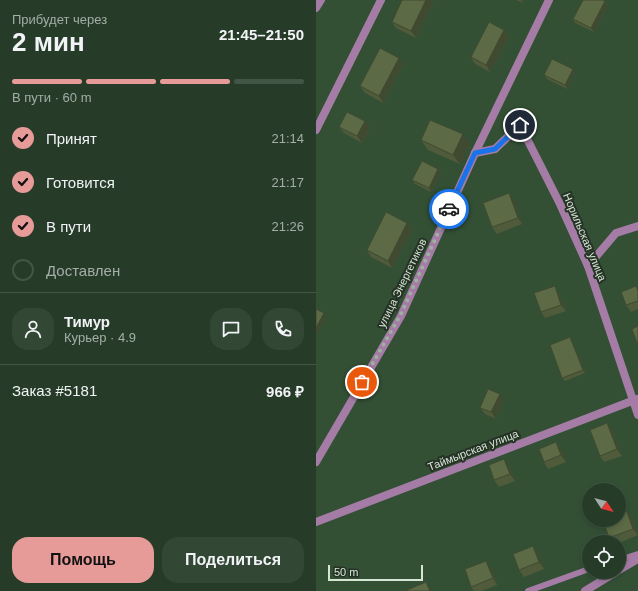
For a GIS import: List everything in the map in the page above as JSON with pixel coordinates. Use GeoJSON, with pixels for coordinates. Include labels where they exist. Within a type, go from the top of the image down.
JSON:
{"type":"FeatureCollection","features":[{"type":"Feature","properties":{"kind":"street"},"geometry":{"type":"LineString","coordinates":[[316,8],[321,0]]}},
{"type":"Feature","properties":{"kind":"street"},"geometry":{"type":"LineString","coordinates":[[316,130],[380,0]]}},
{"type":"Feature","properties":{"kind":"street","name":"улица Энергетиков"},"geometry":{"type":"LineString","coordinates":[[316,462],[400,316],[475,153],[549,0]]}},
{"type":"Feature","properties":{"kind":"street","name":"Норильская улица"},"geometry":{"type":"LineString","coordinates":[[475,153],[495,149],[520,125],[560,204],[588,266],[636,399],[638,415]]}},
{"type":"Feature","properties":{"kind":"street"},"geometry":{"type":"LineString","coordinates":[[588,266],[616,233],[638,226]]}},
{"type":"Feature","properties":{"kind":"street","name":"Таймырская улица"},"geometry":{"type":"LineString","coordinates":[[316,522],[636,399]]}},
{"type":"Feature","properties":{"kind":"street"},"geometry":{"type":"LineString","coordinates":[[626,566],[638,558]]}},
{"type":"Feature","properties":{"kind":"street"},"geometry":{"type":"LineString","coordinates":[[585,591],[605,579]]}},
{"type":"Feature","properties":{"kind":"lane"},"geometry":{"type":"LineString","coordinates":[[626,558],[638,554]]}},
{"type":"Feature","properties":{"kind":"lane"},"geometry":{"type":"LineString","coordinates":[[528,591],[582,572]]}},
{"type":"Feature","properties":{"kind":"building"},"geometry":{"type":"Polygon","coordinates":[[[402,0],[426,0],[411,31],[392,22],[402,0]]]}},
{"type":"Feature","properties":{"kind":"building"},"geometry":{"type":"Polygon","coordinates":[[[583,0],[605,1],[591,28],[573,19],[583,0]]]}},
{"type":"Feature","properties":{"kind":"building"},"geometry":{"type":"Polygon","coordinates":[[[489,22],[504,30],[486,65],[471,57],[489,22]]]}},
{"type":"Feature","properties":{"kind":"building"},"geometry":{"type":"Polygon","coordinates":[[[380,48],[399,58],[379,96],[360,86],[380,48]]]}},
{"type":"Feature","properties":{"kind":"building"},"geometry":{"type":"Polygon","coordinates":[[[552,59],[573,69],[565,85],[544,75],[552,59]]]}},
{"type":"Feature","properties":{"kind":"building"},"geometry":{"type":"Polygon","coordinates":[[[347,112],[365,121],[357,136],[339,127],[347,112]]]}},
{"type":"Feature","properties":{"kind":"building"},"geometry":{"type":"Polygon","coordinates":[[[430,120],[463,134],[453,155],[421,140],[430,120]]]}},
{"type":"Feature","properties":{"kind":"building"},"geometry":{"type":"Polygon","coordinates":[[[422,161],[438,169],[429,188],[412,180],[422,161]]]}},
{"type":"Feature","properties":{"kind":"building"},"geometry":{"type":"Polygon","coordinates":[[[509,193],[518,218],[492,227],[483,203],[509,193]]]}},
{"type":"Feature","properties":{"kind":"building"},"geometry":{"type":"Polygon","coordinates":[[[386,212],[407,223],[388,261],[367,250],[386,212]]]}},
{"type":"Feature","properties":{"kind":"building"},"geometry":{"type":"Polygon","coordinates":[[[555,286],[561,305],[541,312],[534,293],[555,286]]]}},
{"type":"Feature","properties":{"kind":"building"},"geometry":{"type":"Polygon","coordinates":[[[636,286],[638,291],[638,301],[626,305],[621,292],[636,286]]]}},
{"type":"Feature","properties":{"kind":"building"},"geometry":{"type":"Polygon","coordinates":[[[316,309],[324,313],[316,328],[316,309]]]}},
{"type":"Feature","properties":{"kind":"building"},"geometry":{"type":"Polygon","coordinates":[[[638,326],[638,345],[632,329],[638,326]]]}},
{"type":"Feature","properties":{"kind":"building"},"geometry":{"type":"Polygon","coordinates":[[[570,337],[583,370],[562,378],[550,345],[570,337]]]}},
{"type":"Feature","properties":{"kind":"building"},"geometry":{"type":"Polygon","coordinates":[[[488,389],[500,394],[491,412],[480,408],[488,389]]]}},
{"type":"Feature","properties":{"kind":"building"},"geometry":{"type":"Polygon","coordinates":[[[607,423],[617,449],[600,456],[590,430],[607,423]]]}},
{"type":"Feature","properties":{"kind":"building"},"geometry":{"type":"Polygon","coordinates":[[[556,442],[561,455],[544,462],[539,449],[556,442]]]}},
{"type":"Feature","properties":{"kind":"building"},"geometry":{"type":"Polygon","coordinates":[[[504,459],[510,474],[494,480],[489,465],[504,459]]]}},
{"type":"Feature","properties":{"kind":"building"},"geometry":{"type":"Polygon","coordinates":[[[626,509],[633,529],[617,535],[608,535],[605,527],[626,527],[626,509]]]}},
{"type":"Feature","properties":{"kind":"building"},"geometry":{"type":"Polygon","coordinates":[[[533,546],[539,562],[519,570],[513,554],[533,546]]]}},
{"type":"Feature","properties":{"kind":"building"},"geometry":{"type":"Polygon","coordinates":[[[486,561],[493,578],[471,587],[465,569],[486,561]]]}},
{"type":"Feature","properties":{"kind":"building"},"geometry":{"type":"Polygon","coordinates":[[[426,582],[430,591],[407,591],[407,590],[426,582]]]}},
{"type":"Feature","properties":{"kind":"way so far"},"geometry":{"type":"LineString","coordinates":[[362,382],[400,316],[449,209]]}},
{"type":"Feature","properties":{"kind":"route"},"geometry":{"type":"LineString","coordinates":[[449,209],[475,153],[495,149],[520,125]]}}]}
